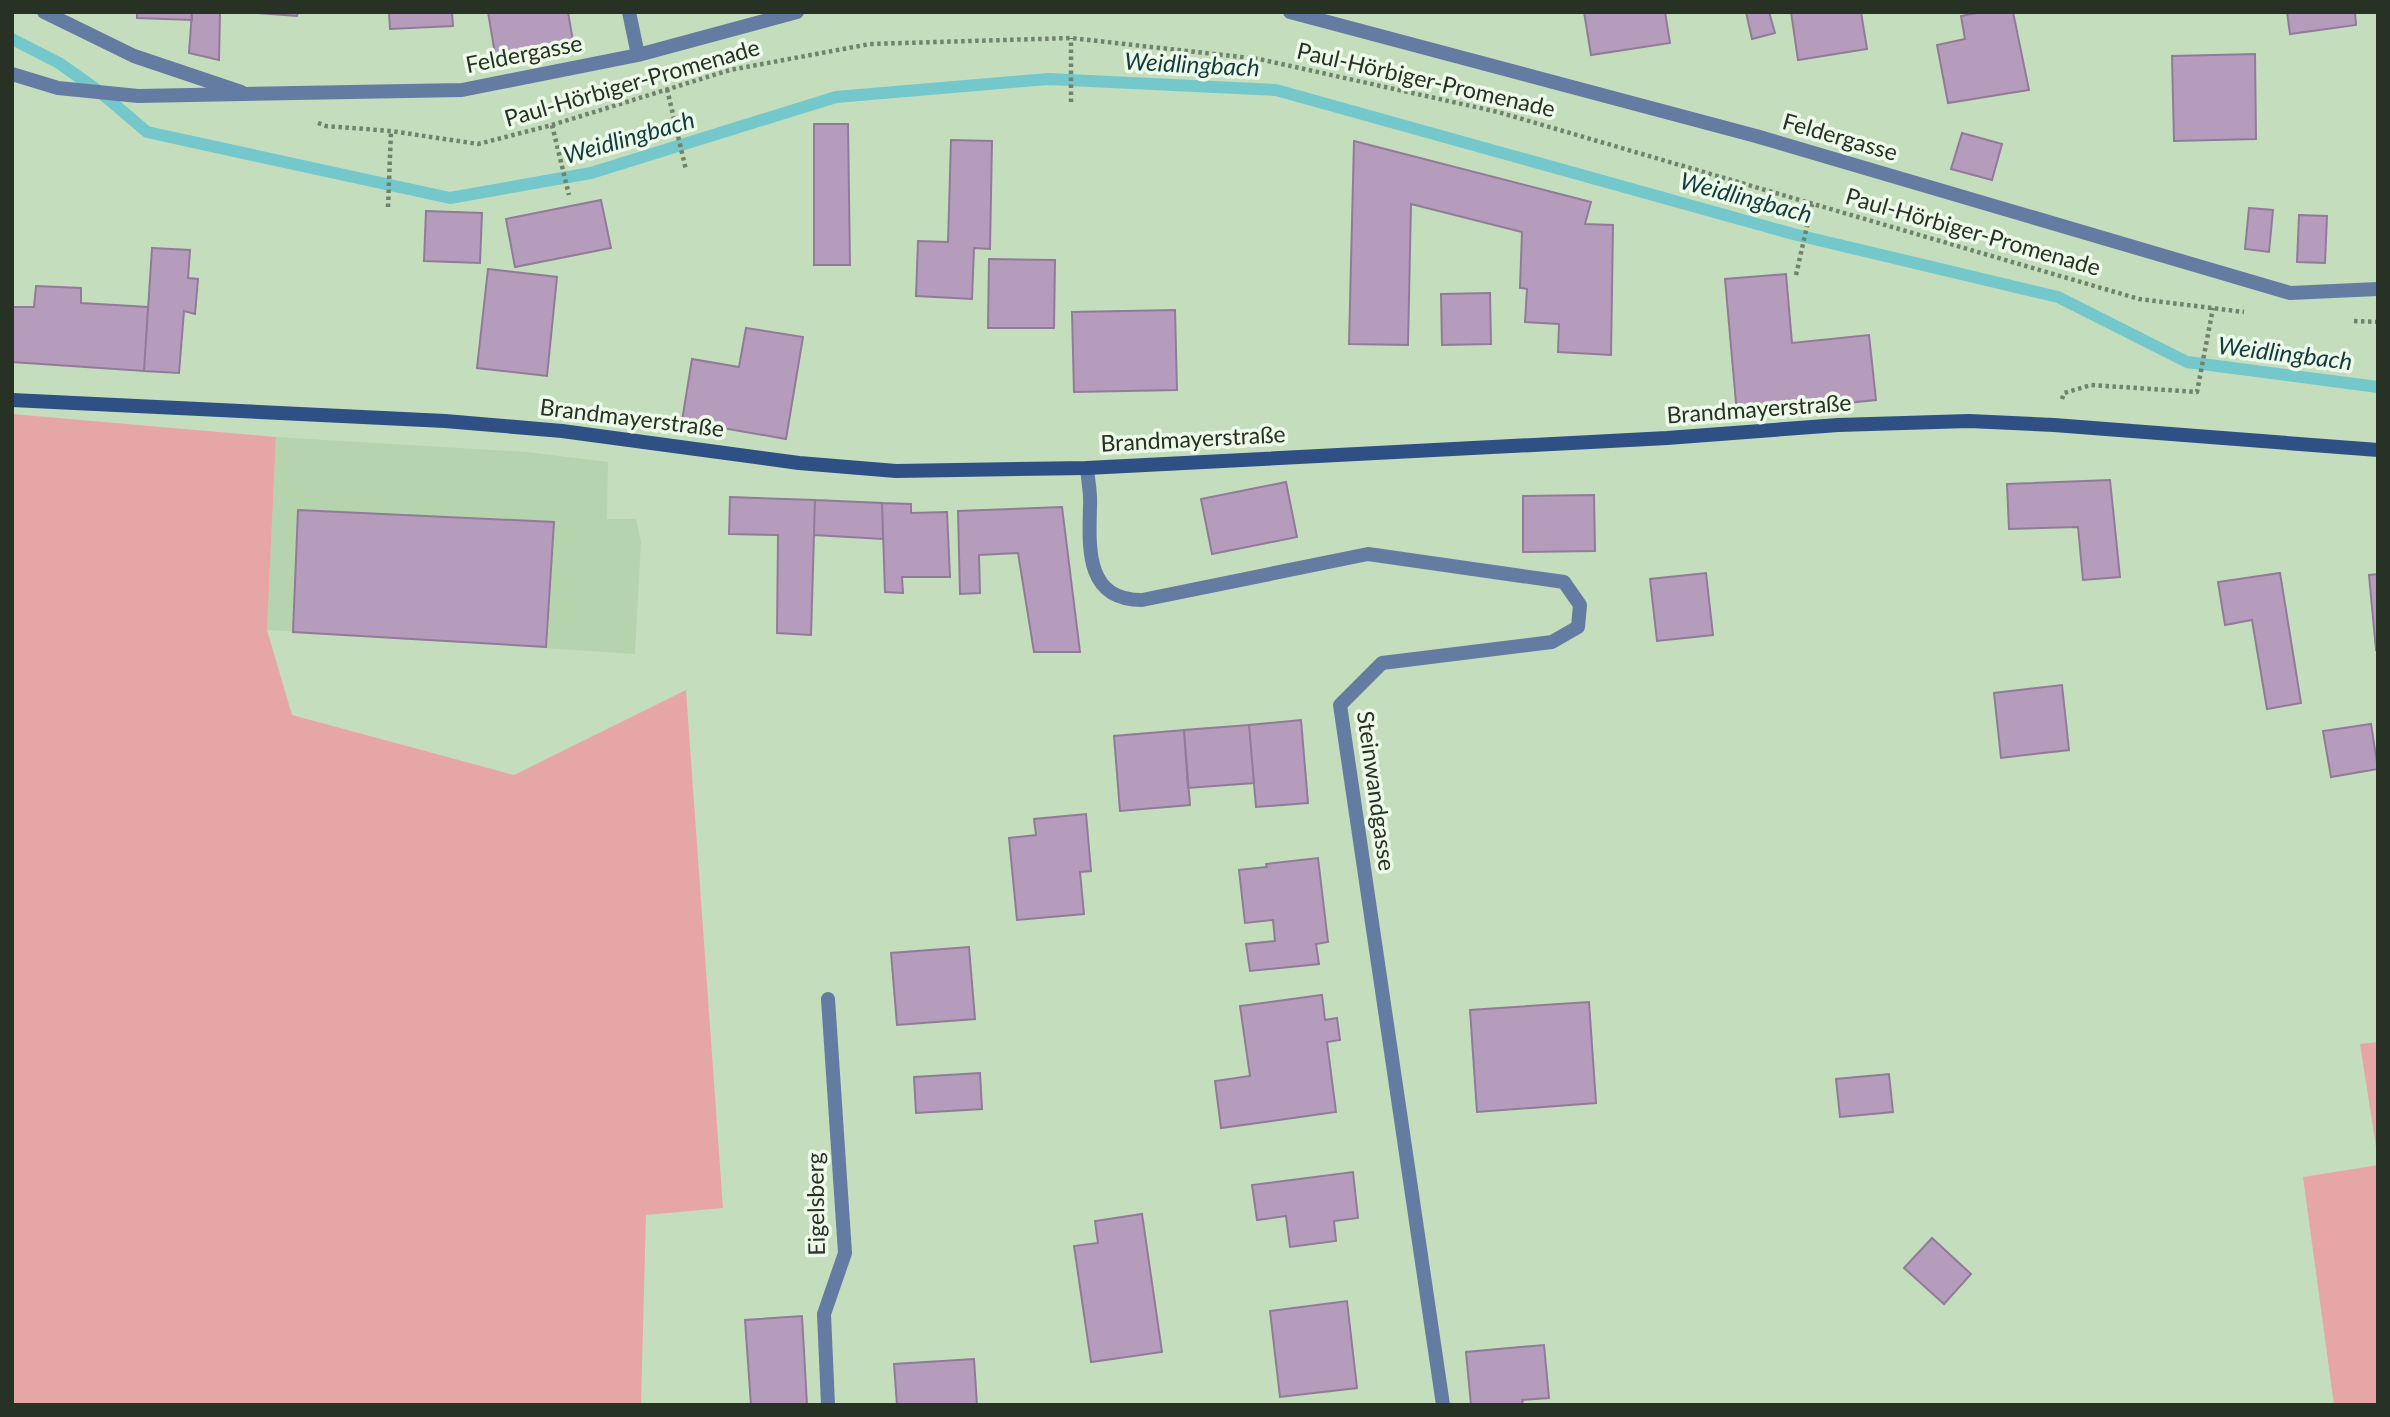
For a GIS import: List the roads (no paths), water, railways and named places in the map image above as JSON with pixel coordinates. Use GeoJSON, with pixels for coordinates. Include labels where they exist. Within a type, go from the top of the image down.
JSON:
{"type":"FeatureCollection","features":[{"type":"Feature","properties":{"kind":"main road","name":"Brandmayerstraße"},"geometry":{"type":"LineString","coordinates":[[12,400],[445,421],[562,431],[799,463],[896,471],[1087,468],[1667,438],[1903,422],[1969,421],[2378,450]]}},
{"type":"Feature","properties":{"kind":"street","name":"Feldergasse"},"geometry":{"type":"LineString","coordinates":[[44,12],[134,56],[252,95]]}},
{"type":"Feature","properties":{"kind":"street"},"geometry":{"type":"LineString","coordinates":[[629,12],[638,55]]}},
{"type":"Feature","properties":{"kind":"street","name":"Feldergasse"},"geometry":{"type":"LineString","coordinates":[[12,74],[58,88],[138,96],[462,90],[638,55],[797,12]]}},
{"type":"Feature","properties":{"kind":"street","name":"Feldergasse"},"geometry":{"type":"LineString","coordinates":[[1290,12],[1756,136],[2290,293],[2378,289]]}},
{"type":"Feature","properties":{"kind":"street","name":"Steinwandgasse"},"geometry":{"type":"LineString","coordinates":[[1087,468],[1090,505],[1088,539],[1093,564],[1101,582],[1110,592],[1125,600],[1142,600],[1368,554],[1564,582],[1580,605],[1578,627],[1552,642],[1382,663],[1340,705],[1443,1405]]}},
{"type":"Feature","properties":{"kind":"street","name":"Eigelsberg"},"geometry":{"type":"LineString","coordinates":[[828,999],[845,1253],[824,1314],[828,1405]]}},
{"type":"Feature","properties":{"kind":"waterway","name":"Weidlingbach"},"geometry":{"type":"LineString","coordinates":[[12,39],[59,63],[100,92],[147,132],[450,198],[591,173],[836,97],[1048,79],[1276,90],[1793,234],[2058,297],[2187,362],[2378,387]]}}]}
